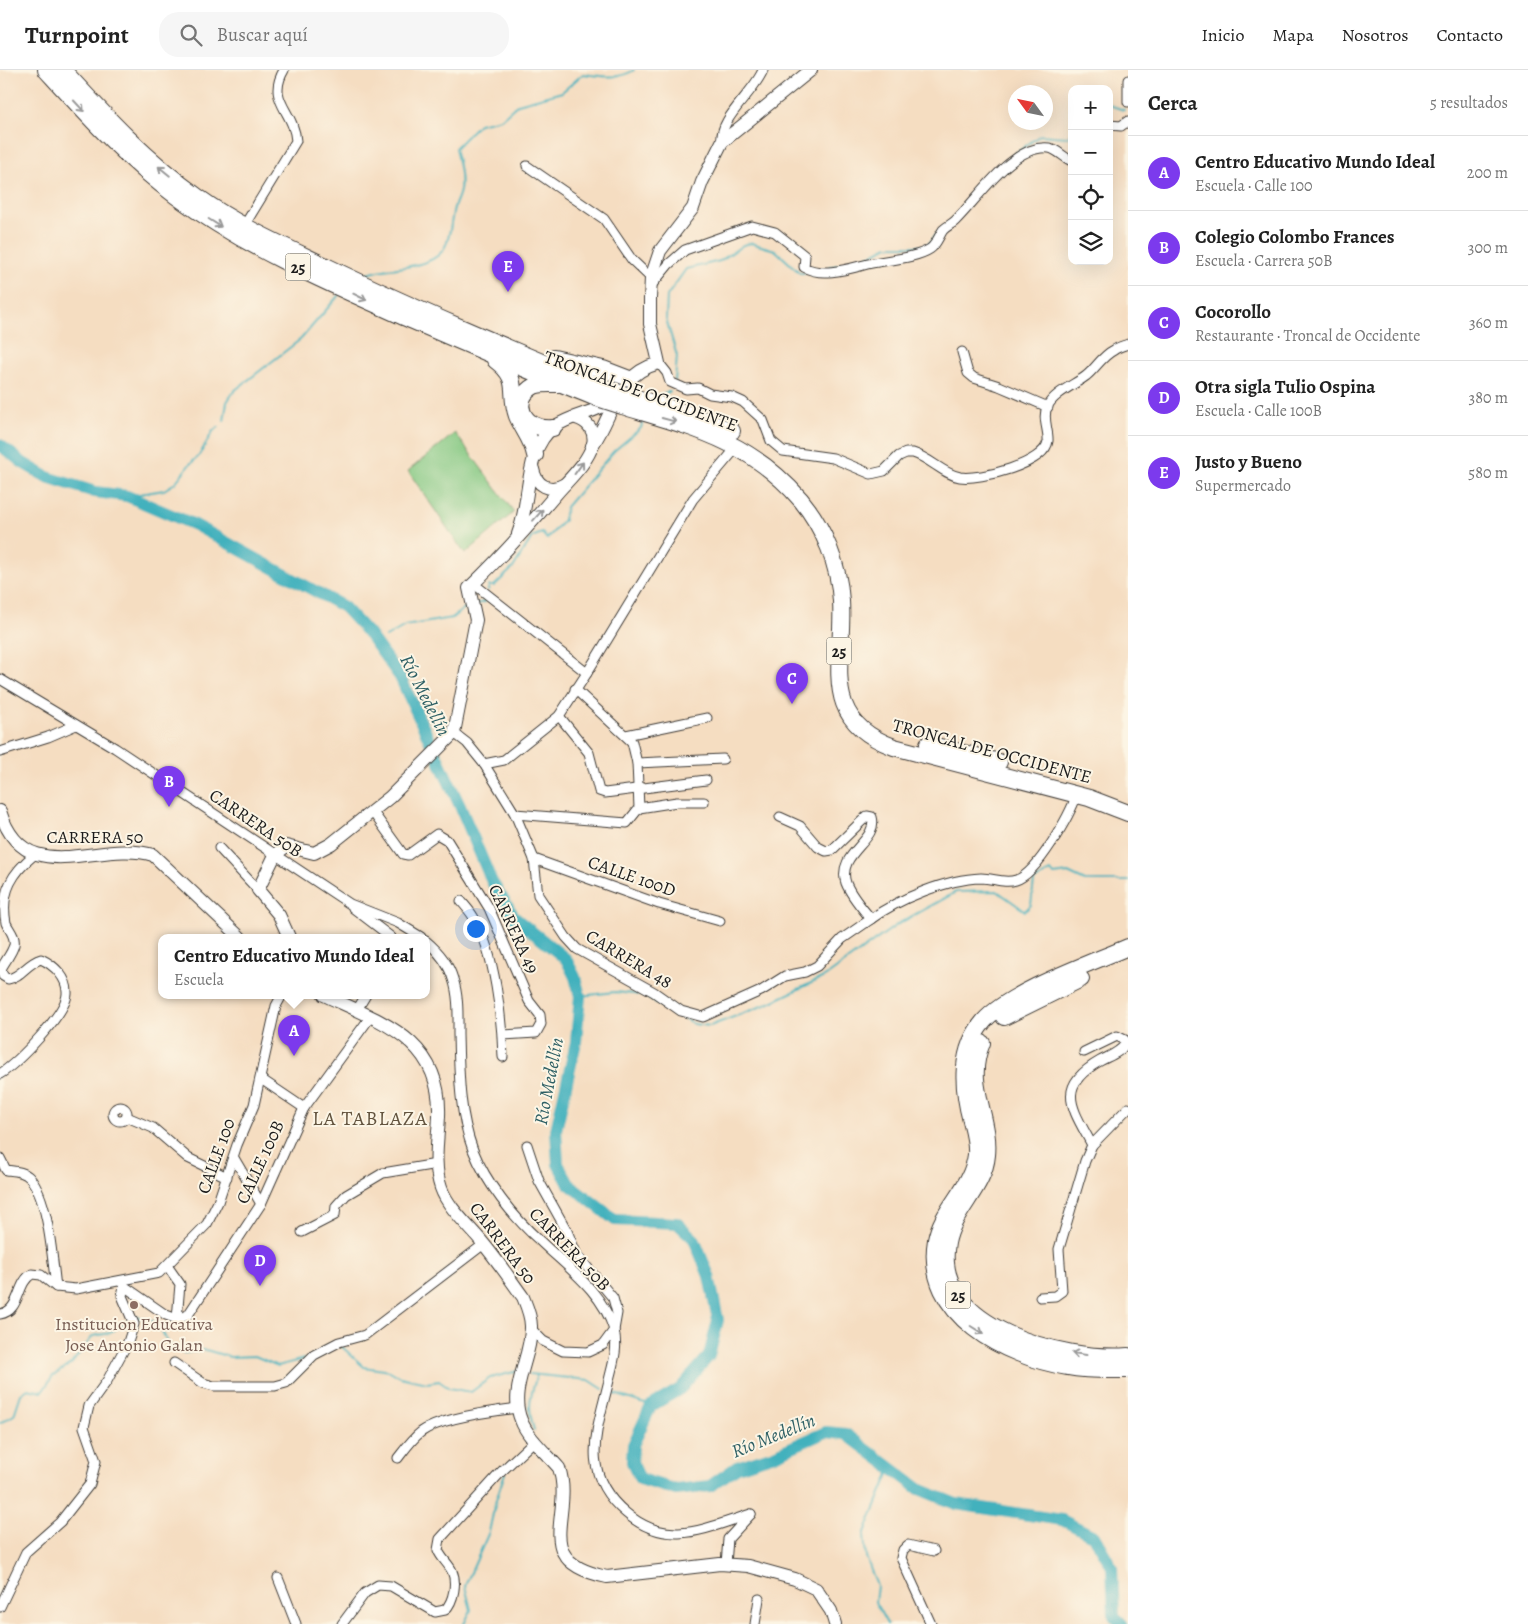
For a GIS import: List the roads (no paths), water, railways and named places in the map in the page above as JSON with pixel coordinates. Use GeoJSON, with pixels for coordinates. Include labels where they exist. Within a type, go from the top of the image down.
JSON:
{"type":"FeatureCollection","features":[{"type":"Feature","properties":{"kind":"highway","name":"TRONCAL DE OCCIDENTE"},"geometry":{"type":"LineString","coordinates":[[46,70],[132,159],[175,195],[217,224],[269,253],[366,300],[562,385],[597,391]]}},
{"type":"Feature","properties":{"kind":"highway","name":"TRONCAL DE OCCIDENTE"},"geometry":{"type":"LineString","coordinates":[[63,70],[119,130],[156,165],[198,198],[244,226],[373,290],[597,391],[704,431],[737,447],[789,487],[814,518],[823,534],[835,567],[841,599],[837,669],[839,686],[847,708],[861,728],[876,739],[894,747],[1077,794],[1128,813]]}},
{"type":"Feature","properties":{"kind":"highway"},"geometry":{"type":"LineString","coordinates":[[440,319],[542,354],[603,369],[629,379]]}},
{"type":"Feature","properties":{"kind":"highway"},"geometry":{"type":"LineString","coordinates":[[479,349],[503,366],[512,379],[518,416],[530,437],[534,462]]}},
{"type":"Feature","properties":{"kind":"highway"},"geometry":{"type":"LineString","coordinates":[[552,428],[542,429],[530,424],[523,414],[523,400],[533,387],[540,384],[562,385]]}},
{"type":"Feature","properties":{"kind":"highway","name":"TRONCAL DE OCCIDENTE"},"geometry":{"type":"LineString","coordinates":[[622,400],[689,414],[736,433],[780,464],[811,497],[828,526],[843,562],[852,615],[848,680],[858,709],[871,724],[898,737],[1080,784],[1128,800]]}},
{"type":"Feature","properties":{"kind":"highway","name":"25"},"geometry":{"type":"LineString","coordinates":[[1128,946],[1002,1005],[984,1020],[975,1034],[967,1053],[964,1081],[975,1136],[976,1155],[969,1179],[940,1225],[934,1253],[937,1276],[946,1300],[971,1327],[1015,1351],[1066,1367],[1128,1370]]}},
{"type":"Feature","properties":{"kind":"highway","name":"25"},"geometry":{"type":"LineString","coordinates":[[1128,957],[1011,1012],[990,1030],[983,1041],[977,1058],[975,1078],[986,1135],[986,1166],[980,1182],[950,1231],[945,1254],[947,1273],[953,1289],[970,1308],[998,1329],[1015,1337],[1062,1351],[1098,1356],[1128,1356]]}},
{"type":"Feature","properties":{"kind":"street"},"geometry":{"type":"LineString","coordinates":[[244,226],[296,141],[294,128],[276,93],[278,81],[284,70]]}},
{"type":"Feature","properties":{"kind":"street"},"geometry":{"type":"LineString","coordinates":[[722,142],[721,135],[728,120],[752,91],[763,70]]}},
{"type":"Feature","properties":{"kind":"street"},"geometry":{"type":"LineString","coordinates":[[811,70],[722,142],[702,182],[693,208],[660,251],[651,282],[650,324],[659,363],[670,382],[686,389],[698,388],[710,394],[732,396],[743,402],[763,420],[771,441],[780,450],[833,458],[871,474],[884,471],[894,460],[906,453],[920,455],[950,473],[966,478],[988,476],[1016,466],[1045,448],[1048,440],[1046,415],[1048,407],[1060,394],[1088,375],[1107,355],[1128,344]]}},
{"type":"Feature","properties":{"kind":"street"},"geometry":{"type":"LineString","coordinates":[[1128,80],[1128,102]]}},
{"type":"Feature","properties":{"kind":"street"},"geometry":{"type":"LineString","coordinates":[[1113,125],[1122,126],[1128,121]]}},
{"type":"Feature","properties":{"kind":"street"},"geometry":{"type":"LineString","coordinates":[[651,282],[685,250],[752,226],[765,228],[780,235],[805,256],[804,267],[817,271],[842,271],[883,260],[918,254],[931,248],[944,229],[955,221],[984,187],[1018,157],[1047,147],[1068,158]]}},
{"type":"Feature","properties":{"kind":"street"},"geometry":{"type":"LineString","coordinates":[[528,166],[604,219],[632,260],[651,282]]}},
{"type":"Feature","properties":{"kind":"street"},"geometry":{"type":"LineString","coordinates":[[962,352],[968,373],[974,378],[999,386],[1048,407]]}},
{"type":"Feature","properties":{"kind":"street"},"geometry":{"type":"LineString","coordinates":[[258,890],[275,855],[286,846],[314,853],[322,851],[372,811],[454,733],[476,620],[475,594],[512,545],[575,474],[622,400],[629,379],[638,371],[659,363]]}},
{"type":"Feature","properties":{"kind":"street"},"geometry":{"type":"LineString","coordinates":[[512,545],[522,522],[534,462],[541,440],[552,428],[622,400]]}},
{"type":"Feature","properties":{"kind":"street"},"geometry":{"type":"LineString","coordinates":[[576,418],[583,420],[592,430],[594,437],[590,450]]}},
{"type":"Feature","properties":{"kind":"street"},"geometry":{"type":"LineString","coordinates":[[484,764],[504,760],[559,716],[693,499],[737,447]]}},
{"type":"Feature","properties":{"kind":"street"},"geometry":{"type":"LineString","coordinates":[[534,462],[537,481],[541,485],[553,489],[565,484]]}},
{"type":"Feature","properties":{"kind":"street"},"geometry":{"type":"LineString","coordinates":[[475,594],[490,596],[587,673]]}},
{"type":"Feature","properties":{"kind":"street","name":"CARRERA 50B"},"geometry":{"type":"LineString","coordinates":[[0,679],[76,725],[350,904],[398,923],[416,934]]}},
{"type":"Feature","properties":{"kind":"street"},"geometry":{"type":"LineString","coordinates":[[575,689],[632,742],[638,763],[639,808]]}},
{"type":"Feature","properties":{"kind":"street"},"geometry":{"type":"LineString","coordinates":[[559,716],[589,753],[599,791],[605,793],[706,780]]}},
{"type":"Feature","properties":{"kind":"street"},"geometry":{"type":"LineString","coordinates":[[626,735],[707,718]]}},
{"type":"Feature","properties":{"kind":"street"},"geometry":{"type":"LineString","coordinates":[[0,752],[48,738],[76,725]]}},
{"type":"Feature","properties":{"kind":"street","name":"CARRERA 48"},"geometry":{"type":"LineString","coordinates":[[454,733],[467,743],[484,764],[515,814],[534,859],[538,895],[577,949],[654,992],[680,1011],[703,1017],[761,991],[786,976],[805,972],[817,966],[842,939],[871,919]]}},
{"type":"Feature","properties":{"kind":"street"},"geometry":{"type":"LineString","coordinates":[[638,763],[722,759]]}},
{"type":"Feature","properties":{"kind":"street"},"geometry":{"type":"LineString","coordinates":[[780,817],[800,826],[818,847],[826,851],[832,850],[867,816],[872,817],[872,829],[852,854],[844,873],[849,889],[871,919],[902,899],[955,881],[983,878],[1006,882],[1017,880],[1033,866],[1057,836],[1070,815],[1077,794]]}},
{"type":"Feature","properties":{"kind":"street"},"geometry":{"type":"LineString","coordinates":[[515,814],[626,823],[639,808],[677,802],[704,802]]}},
{"type":"Feature","properties":{"kind":"street","name":"CARRERA 50"},"geometry":{"type":"LineString","coordinates":[[0,811],[11,836],[24,848],[35,854],[51,857],[79,857],[141,851],[153,855],[237,934]]}},
{"type":"Feature","properties":{"kind":"street","name":"CARRERA 49"},"geometry":{"type":"LineString","coordinates":[[372,811],[403,854],[408,855],[437,834],[448,840],[489,908],[529,1001],[540,1015],[541,1024],[536,1033],[503,1035]]}},
{"type":"Feature","properties":{"kind":"street"},"geometry":{"type":"LineString","coordinates":[[219,848],[279,915],[288,934]]}},
{"type":"Feature","properties":{"kind":"street"},"geometry":{"type":"LineString","coordinates":[[0,1074],[47,1030],[66,1001],[67,992],[60,972],[50,963],[41,959],[30,962],[15,978],[8,979],[3,976],[1,969],[14,944],[14,938],[5,922],[3,908],[4,892],[12,873],[35,854]]}},
{"type":"Feature","properties":{"kind":"street","name":"CALLE 100D"},"geometry":{"type":"LineString","coordinates":[[534,859],[659,904],[720,921]]}},
{"type":"Feature","properties":{"kind":"street","name":"CARRERA 49"},"geometry":{"type":"LineString","coordinates":[[461,902],[475,919],[485,940],[503,1035],[503,1057]]}},
{"type":"Feature","properties":{"kind":"street"},"geometry":{"type":"LineString","coordinates":[[350,904],[386,934]]}},
{"type":"Feature","properties":{"kind":"street"},"geometry":{"type":"LineString","coordinates":[[485,940],[499,932]]}},
{"type":"Feature","properties":{"kind":"street","name":"CARRERA 50B"},"geometry":{"type":"LineString","coordinates":[[430,946],[444,962],[453,980],[458,1003],[462,1102],[468,1134],[474,1152],[487,1176],[511,1210],[538,1240],[590,1288],[602,1304],[614,1330],[617,1348],[594,1460],[606,1492],[635,1521],[667,1534],[698,1531],[751,1514],[728,1539],[726,1564]]}},
{"type":"Feature","properties":{"kind":"street","name":"CALLE 100"},"geometry":{"type":"LineString","coordinates":[[56,1286],[76,1289],[123,1283],[159,1273],[168,1267],[207,1224],[218,1202],[254,1105],[276,1006],[280,999]]}},
{"type":"Feature","properties":{"kind":"street","name":"CARRERA 50"},"geometry":{"type":"LineString","coordinates":[[333,999],[392,1027],[409,1040],[425,1058],[430,1069],[439,1097],[437,1164],[442,1190],[523,1297],[528,1308],[532,1329],[520,1381],[518,1408],[523,1426],[559,1468],[562,1476],[559,1526],[560,1546],[565,1557],[578,1567],[592,1574],[607,1577],[726,1564],[748,1566],[805,1583],[823,1598],[836,1624]]}},
{"type":"Feature","properties":{"kind":"street"},"geometry":{"type":"LineString","coordinates":[[357,1010],[364,999]]}},
{"type":"Feature","properties":{"kind":"street","name":"CALLE 100B"},"geometry":{"type":"LineString","coordinates":[[177,1319],[188,1315],[261,1204],[304,1108],[371,1016]]}},
{"type":"Feature","properties":{"kind":"street"},"geometry":{"type":"LineString","coordinates":[[1084,1052],[1116,1036],[1124,1040],[1125,1044],[1122,1050],[1094,1065],[1076,1082],[1070,1093],[1072,1106],[1092,1145]]}},
{"type":"Feature","properties":{"kind":"street"},"geometry":{"type":"LineString","coordinates":[[261,1079],[304,1108]]}},
{"type":"Feature","properties":{"kind":"street"},"geometry":{"type":"LineString","coordinates":[[1040,1297],[1055,1296],[1062,1291],[1060,1243],[1092,1145],[1128,1108]]}},
{"type":"Feature","properties":{"kind":"street"},"geometry":{"type":"LineString","coordinates":[[127,1117],[154,1128],[188,1158],[227,1177]]}},
{"type":"Feature","properties":{"kind":"street"},"geometry":{"type":"LineString","coordinates":[[527,1145],[539,1181],[567,1231],[577,1254],[613,1298],[617,1313],[614,1330],[603,1345],[588,1352],[564,1351],[552,1346],[532,1329]]}},
{"type":"Feature","properties":{"kind":"street"},"geometry":{"type":"LineString","coordinates":[[0,1158],[6,1170],[21,1172],[30,1178],[46,1214],[56,1286]]}},
{"type":"Feature","properties":{"kind":"street"},"geometry":{"type":"LineString","coordinates":[[234,1158],[261,1204]]}},
{"type":"Feature","properties":{"kind":"street"},"geometry":{"type":"LineString","coordinates":[[302,1232],[335,1215],[336,1206],[346,1195],[383,1173],[437,1164]]}},
{"type":"Feature","properties":{"kind":"street"},"geometry":{"type":"LineString","coordinates":[[174,1363],[203,1383],[214,1386],[275,1386],[286,1383],[308,1360],[338,1342],[365,1335],[373,1330],[484,1244]]}},
{"type":"Feature","properties":{"kind":"street"},"geometry":{"type":"LineString","coordinates":[[123,1283],[166,1315],[177,1319],[180,1284],[168,1267]]}},
{"type":"Feature","properties":{"kind":"street"},"geometry":{"type":"LineString","coordinates":[[0,1314],[8,1312],[15,1304],[26,1277],[32,1274],[41,1275],[56,1286]]}},
{"type":"Feature","properties":{"kind":"street"},"geometry":{"type":"LineString","coordinates":[[0,1606],[26,1552],[60,1522],[90,1484],[96,1461],[84,1427],[89,1406],[107,1381],[128,1342],[134,1324],[122,1296],[123,1283]]}},
{"type":"Feature","properties":{"kind":"street"},"geometry":{"type":"LineString","coordinates":[[398,1458],[417,1435],[431,1426],[489,1412],[518,1408]]}},
{"type":"Feature","properties":{"kind":"street"},"geometry":{"type":"LineString","coordinates":[[342,1624],[365,1593],[378,1585],[391,1586],[435,1612],[445,1610],[452,1599],[454,1581],[451,1569],[438,1550],[440,1539],[500,1472],[535,1440]]}},
{"type":"Feature","properties":{"kind":"street"},"geometry":{"type":"LineString","coordinates":[[931,1624],[900,1558],[903,1550],[908,1545],[934,1551]]}},
{"type":"Feature","properties":{"kind":"street"},"geometry":{"type":"LineString","coordinates":[[278,1578],[296,1624]]}},
{"type":"Feature","properties":{"kind":"street"},"geometry":{"type":"LineString","coordinates":[[756,1624],[759,1599]]}},
{"type":"Feature","properties":{"kind":"waterway"},"geometry":{"type":"LineString","coordinates":[[362,276],[426,262],[440,254],[447,242],[460,190],[460,174],[455,148],[479,124],[501,119],[518,104],[562,92],[583,74],[616,76],[634,70]]}},
{"type":"Feature","properties":{"kind":"waterway"},"geometry":{"type":"LineString","coordinates":[[1113,106],[1124,110]]}},
{"type":"Feature","properties":{"kind":"waterway"},"geometry":{"type":"LineString","coordinates":[[970,198],[989,174],[1040,135],[1068,137]]}},
{"type":"Feature","properties":{"kind":"waterway"},"geometry":{"type":"LineString","coordinates":[[828,267],[857,262],[888,246],[927,246],[938,231]]}},
{"type":"Feature","properties":{"kind":"waterway"},"geometry":{"type":"LineString","coordinates":[[675,381],[677,356],[666,319],[667,296],[686,269],[720,261],[743,245],[751,243],[775,250],[800,273],[807,273]]}},
{"type":"Feature","properties":{"kind":"waterway"},"geometry":{"type":"LineString","coordinates":[[224,421],[227,402],[234,391],[301,339],[339,295]]}},
{"type":"Feature","properties":{"kind":"waterway"},"geometry":{"type":"LineString","coordinates":[[659,397],[670,391]]}},
{"type":"Feature","properties":{"kind":"waterway"},"geometry":{"type":"LineString","coordinates":[[488,590],[489,586],[494,586],[513,568],[532,537],[542,533],[547,539],[564,520],[566,507],[614,451],[641,428],[643,419]]}},
{"type":"Feature","properties":{"kind":"waterway"},"geometry":{"type":"LineString","coordinates":[[127,496],[164,490],[175,483],[199,456],[213,431],[219,427]]}},
{"type":"Feature","properties":{"kind":"waterway","name":"Río Medellín"},"geometry":{"type":"LineString","coordinates":[[0,445],[23,463],[47,477],[95,492],[127,496],[195,525],[344,607],[368,633],[400,677],[460,806],[492,882],[515,918],[566,959],[575,977],[580,996],[576,1042],[556,1130],[558,1164],[569,1184],[615,1220],[677,1223],[694,1239],[709,1276],[718,1320],[709,1356],[680,1389],[651,1406],[633,1445],[632,1462],[640,1479],[676,1490],[710,1486],[737,1467],[774,1455],[826,1432],[846,1434],[919,1489],[956,1504],[1062,1520],[1094,1536],[1112,1567],[1114,1616],[1122,1624]]}},
{"type":"Feature","properties":{"kind":"waterway"},"geometry":{"type":"LineString","coordinates":[[477,604],[484,602],[486,597]]}},
{"type":"Feature","properties":{"kind":"waterway"},"geometry":{"type":"LineString","coordinates":[[386,637],[405,626],[452,618],[467,606]]}},
{"type":"Feature","properties":{"kind":"waterway"},"geometry":{"type":"LineString","coordinates":[[580,996],[615,992],[642,995],[694,1024],[710,1026],[765,1005],[826,976],[898,924],[956,892],[997,891],[1025,911],[1031,905],[1034,881],[1051,871],[1054,875],[1068,873],[1085,881],[1128,881]]}},
{"type":"Feature","properties":{"kind":"waterway"},"geometry":{"type":"LineString","coordinates":[[135,1317],[148,1319],[159,1324],[168,1344],[183,1353],[206,1350],[230,1357],[255,1356],[278,1366],[304,1359]]}},
{"type":"Feature","properties":{"kind":"waterway"},"geometry":{"type":"LineString","coordinates":[[0,1423],[14,1415],[21,1394],[28,1389],[42,1392],[53,1376],[72,1363],[93,1336],[110,1333],[129,1320]]}},
{"type":"Feature","properties":{"kind":"waterway"},"geometry":{"type":"LineString","coordinates":[[339,1344],[364,1367],[390,1371],[400,1377],[427,1383],[439,1381],[449,1388],[471,1392],[490,1378],[518,1371]]}},
{"type":"Feature","properties":{"kind":"waterway"},"geometry":{"type":"LineString","coordinates":[[530,1374],[589,1380],[603,1389]]}},
{"type":"Feature","properties":{"kind":"waterway"},"geometry":{"type":"LineString","coordinates":[[534,1430],[530,1402],[537,1375]]}},
{"type":"Feature","properties":{"kind":"waterway"},"geometry":{"type":"LineString","coordinates":[[609,1392],[651,1406]]}},
{"type":"Feature","properties":{"kind":"waterway"},"geometry":{"type":"LineString","coordinates":[[887,1624],[875,1602],[877,1586],[866,1557],[864,1535],[891,1469]]}},
{"type":"Feature","properties":{"kind":"waterway"},"geometry":{"type":"LineString","coordinates":[[464,1624],[471,1610],[465,1586],[489,1532],[496,1500],[505,1473]]}},
{"type":"Feature","properties":{"kind":"place","name":"Justo y Bueno"},"geometry":{"type":"Point","coordinates":[508,292]}},
{"type":"Feature","properties":{"kind":"place","name":"Cocorollo"},"geometry":{"type":"Point","coordinates":[792,704]}},
{"type":"Feature","properties":{"kind":"place","name":"Colegio Colombo Frances"},"geometry":{"type":"Point","coordinates":[169,807]}},
{"type":"Feature","properties":{"kind":"place","name":"Centro Educativo Mundo Ideal"},"geometry":{"type":"Point","coordinates":[294,1056]}},
{"type":"Feature","properties":{"kind":"place","name":"Otra sigla Tulio Ospina"},"geometry":{"type":"Point","coordinates":[260,1286]}},
{"type":"Feature","properties":{"kind":"place","name":"Institucion Educativa Jose Antonio Galan"},"geometry":{"type":"Point","coordinates":[134,1305]}},
{"type":"Feature","properties":{"kind":"district","name":"LA TABLAZA"},"geometry":{"type":"Point","coordinates":[370,1118]}}]}
